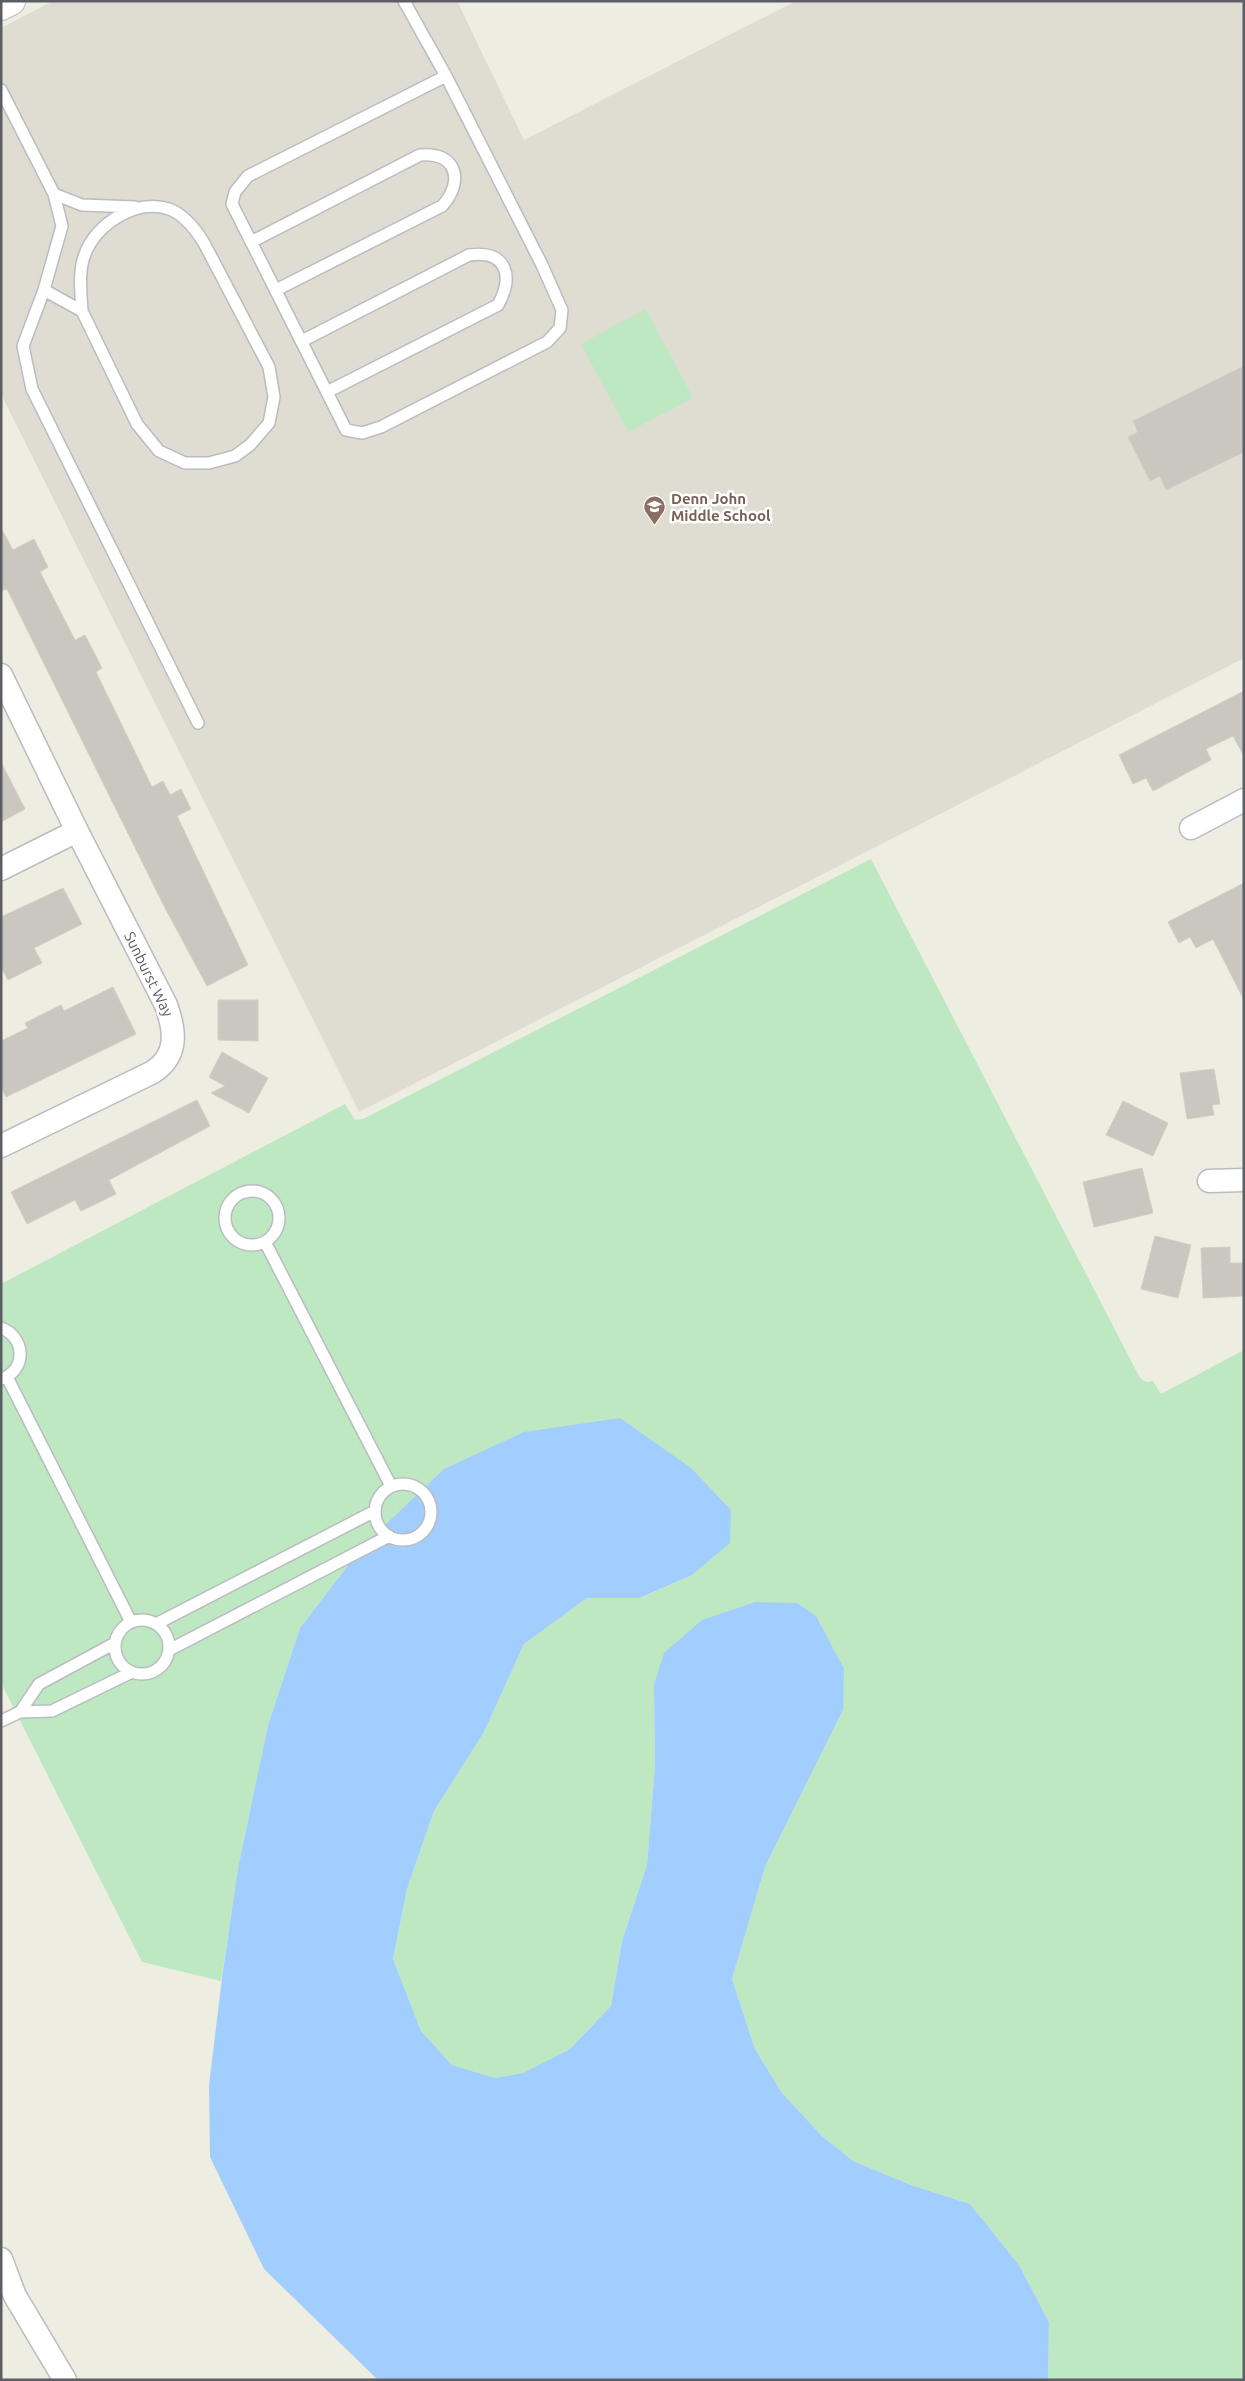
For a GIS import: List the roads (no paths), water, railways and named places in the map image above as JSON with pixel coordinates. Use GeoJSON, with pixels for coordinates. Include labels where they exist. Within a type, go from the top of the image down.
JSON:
{"type":"FeatureCollection","features":[{"type":"Feature","properties":{"kind":"street"},"geometry":{"type":"LineString","coordinates":[[1,6],[11,1]]}},
{"type":"Feature","properties":{"kind":"street","name":"Sunburst Way"},"geometry":{"type":"LineString","coordinates":[[1,675],[77,831],[166,1005],[172,1020],[174,1034],[168,1059],[153,1072],[1,1146]]}},
{"type":"Feature","properties":{"kind":"street"},"geometry":{"type":"LineString","coordinates":[[1191,828],[1244,800]]}},
{"type":"Feature","properties":{"kind":"street"},"geometry":{"type":"LineString","coordinates":[[1,869],[77,831]]}},
{"type":"Feature","properties":{"kind":"street"},"geometry":{"type":"LineString","coordinates":[[1209,1180],[1244,1180]]}},
{"type":"Feature","properties":{"kind":"street"},"geometry":{"type":"LineString","coordinates":[[1,2259],[15,2296],[65,2380]]}},
{"type":"Feature","properties":{"kind":"lane"},"geometry":{"type":"LineString","coordinates":[[404,1],[446,76],[542,265],[562,310],[560,328],[547,342],[381,427],[362,433],[346,430],[232,204],[235,192],[248,176],[446,76]]}},
{"type":"Feature","properties":{"kind":"lane"},"geometry":{"type":"LineString","coordinates":[[1,90],[54,194],[62,226],[44,290],[23,346],[32,390],[198,723]]}},
{"type":"Feature","properties":{"kind":"lane"},"geometry":{"type":"LineString","coordinates":[[251,242],[420,155],[431,154],[441,158],[451,166],[455,176],[455,186],[451,196],[442,206],[276,290]]}},
{"type":"Feature","properties":{"kind":"lane"},"geometry":{"type":"LineString","coordinates":[[54,194],[82,204],[142,207],[169,209],[195,228],[269,367],[274,397],[269,423],[250,445],[235,456],[210,463],[185,463],[159,451],[137,424],[82,311],[80,284],[85,254],[99,231],[121,215],[142,207]]}},
{"type":"Feature","properties":{"kind":"lane"},"geometry":{"type":"LineString","coordinates":[[302,341],[469,255],[487,254],[502,266],[507,277],[507,286],[498,305],[327,392]]}},
{"type":"Feature","properties":{"kind":"lane"},"geometry":{"type":"LineString","coordinates":[[44,290],[82,311]]}},
{"type":"Feature","properties":{"kind":"lane"},"geometry":{"type":"LineString","coordinates":[[254,1191],[263,1193],[276,1206],[278,1225],[275,1233],[265,1242],[253,1246],[244,1245],[230,1235],[224,1218],[226,1210],[236,1196],[254,1191]]}},
{"type":"Feature","properties":{"kind":"lane"},"geometry":{"type":"LineString","coordinates":[[265,1242],[392,1486]]}},
{"type":"Feature","properties":{"kind":"lane"},"geometry":{"type":"LineString","coordinates":[[1,1328],[11,1332],[20,1347],[19,1364],[4,1378],[131,1622]]}},
{"type":"Feature","properties":{"kind":"lane"},"geometry":{"type":"LineString","coordinates":[[409,1484],[424,1494],[430,1512],[424,1530],[417,1536],[408,1539],[389,1536],[377,1524],[375,1511],[378,1498],[392,1486],[409,1484]]}},
{"type":"Feature","properties":{"kind":"lane"},"geometry":{"type":"LineString","coordinates":[[156,1624],[375,1511]]}},
{"type":"Feature","properties":{"kind":"lane"},"geometry":{"type":"LineString","coordinates":[[169,1650],[389,1536]]}},
{"type":"Feature","properties":{"kind":"lane"},"geometry":{"type":"LineString","coordinates":[[139,1620],[156,1624],[168,1638],[169,1650],[164,1663],[158,1669],[141,1674],[132,1672],[119,1661],[116,1643],[123,1627],[139,1620]]}},
{"type":"Feature","properties":{"kind":"lane"},"geometry":{"type":"LineString","coordinates":[[20,1712],[39,1684],[116,1643]]}},
{"type":"Feature","properties":{"kind":"lane"},"geometry":{"type":"LineString","coordinates":[[1,1721],[20,1712],[52,1711],[132,1672]]}},
{"type":"Feature","properties":{"kind":"water"},"geometry":{"type":"Polygon","coordinates":[[[620,1418],[691,1468],[731,1510],[730,1543],[692,1575],[640,1598],[587,1598],[524,1644],[484,1732],[434,1811],[407,1889],[393,1959],[421,2031],[452,2065],[495,2078],[523,2073],[570,2049],[611,2006],[622,1941],[647,1865],[655,1766],[654,1685],[664,1653],[702,1620],[755,1602],[797,1603],[816,1616],[844,1669],[843,1710],[765,1867],[732,1979],[755,2049],[782,2093],[822,2136],[853,2161],[911,2185],[970,2204],[1019,2265],[1049,2322],[1048,2380],[378,2380],[264,2269],[210,2157],[209,2085],[238,1868],[268,1725],[300,1628],[362,1547],[444,1469],[524,1432],[620,1418]]]}},
{"type":"Feature","properties":{"kind":"place","name":"Denn John Middle School"},"geometry":{"type":"Point","coordinates":[655,526]}}]}
